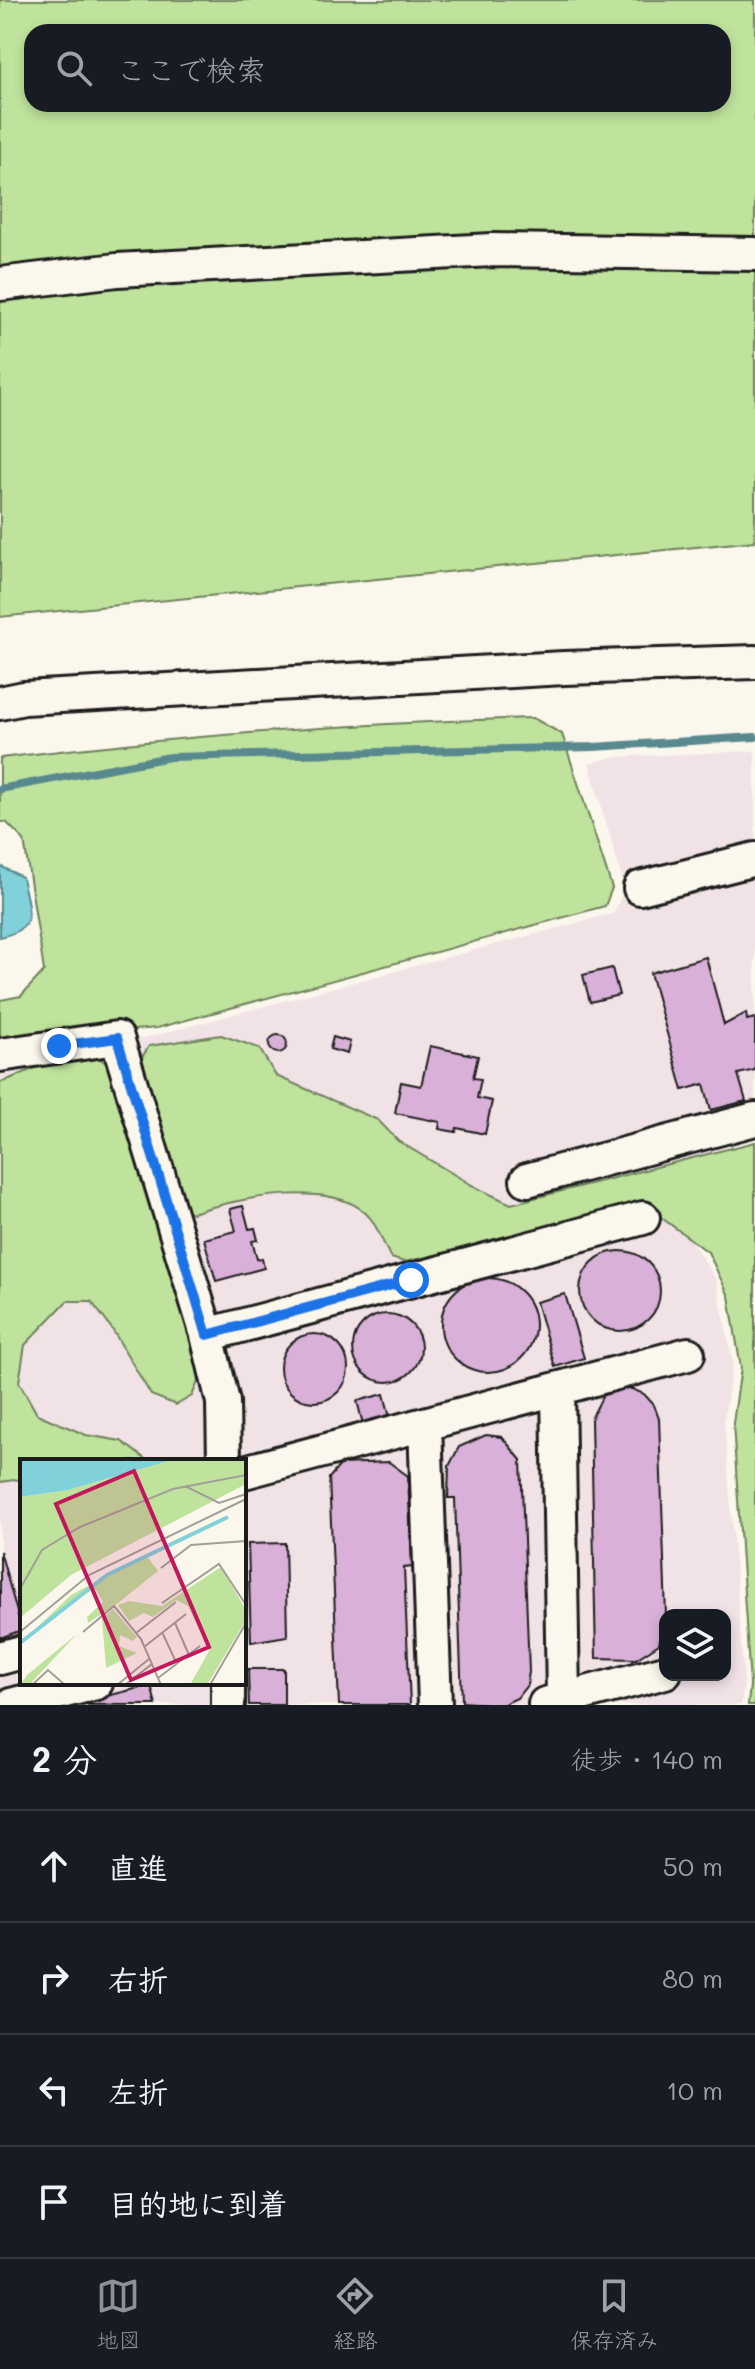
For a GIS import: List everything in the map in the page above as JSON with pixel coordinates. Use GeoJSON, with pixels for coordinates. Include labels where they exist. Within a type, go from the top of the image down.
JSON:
{"type":"FeatureCollection","features":[{"type":"Feature","properties":{"kind":"street"},"geometry":{"type":"LineString","coordinates":[[0,284],[117,270],[492,250],[755,254]]}},
{"type":"Feature","properties":{"kind":"street"},"geometry":{"type":"LineString","coordinates":[[0,703],[24,698],[564,668],[755,662]]}},
{"type":"Feature","properties":{"kind":"street"},"geometry":{"type":"LineString","coordinates":[[640,888],[755,859]]}},
{"type":"Feature","properties":{"kind":"street"},"geometry":{"type":"LineString","coordinates":[[0,1055],[117,1038],[207,1335],[223,1402],[224,1459]]}},
{"type":"Feature","properties":{"kind":"street"},"geometry":{"type":"LineString","coordinates":[[527,1180],[755,1119]]}},
{"type":"Feature","properties":{"kind":"street"},"geometry":{"type":"LineString","coordinates":[[207,1335],[643,1218]]}},
{"type":"Feature","properties":{"kind":"street"},"geometry":{"type":"LineString","coordinates":[[246,1471],[688,1354]]}},
{"type":"Feature","properties":{"kind":"street"},"geometry":{"type":"LineString","coordinates":[[558,1389],[552,1702],[659,1674]]}},
{"type":"Feature","properties":{"kind":"street"},"geometry":{"type":"LineString","coordinates":[[425,1424],[435,1705]]}},
{"type":"Feature","properties":{"kind":"street"},"geometry":{"type":"LineString","coordinates":[[0,1658],[20,1653]]}},
{"type":"Feature","properties":{"kind":"street"},"geometry":{"type":"LineString","coordinates":[[11,1705],[88,1685]]}},
{"type":"Feature","properties":{"kind":"shaded area"},"geometry":{"type":"Polygon","coordinates":[[[755,751],[755,1139],[724,1147],[687,1190],[676,1218],[716,1279],[733,1363],[724,1418],[744,1683],[741,1705],[0,1705],[0,1066],[141,1039],[614,913],[625,888],[589,764],[613,757],[755,751]]]}},
{"type":"Feature","properties":{"kind":"green space"},"geometry":{"type":"Polygon","coordinates":[[[0,0],[755,0],[755,541],[0,617],[0,0]]]}},
{"type":"Feature","properties":{"kind":"green space"},"geometry":{"type":"Polygon","coordinates":[[[533,718],[562,734],[612,888],[605,906],[157,1028],[64,1036],[0,1046],[0,1000],[21,996],[44,971],[24,840],[6,822],[0,822],[0,758],[266,732],[533,718]]]}},
{"type":"Feature","properties":{"kind":"green space"},"geometry":{"type":"Polygon","coordinates":[[[221,1035],[259,1048],[276,1076],[378,1120],[398,1141],[477,1188],[511,1204],[755,1142],[755,1705],[748,1705],[750,1685],[733,1423],[741,1368],[729,1296],[708,1252],[648,1208],[404,1262],[391,1258],[371,1219],[356,1206],[335,1198],[311,1195],[259,1197],[192,1213],[176,1204],[139,1062],[149,1046],[221,1035]]]}},
{"type":"Feature","properties":{"kind":"green space"},"geometry":{"type":"Polygon","coordinates":[[[99,1058],[120,1073],[200,1377],[192,1396],[176,1405],[151,1395],[112,1329],[91,1301],[67,1301],[25,1345],[19,1382],[37,1414],[86,1435],[121,1441],[145,1459],[20,1459],[20,1479],[0,1482],[0,1083],[47,1063],[99,1058]]]}},
{"type":"Feature","properties":{"kind":"water"},"geometry":{"type":"Polygon","coordinates":[[[0,866],[22,877],[28,916],[21,928],[0,937],[0,866]]]}},
{"type":"Feature","properties":{"kind":"building"},"geometry":{"type":"Polygon","coordinates":[[[706,957],[724,1025],[746,1013],[747,1020],[755,1018],[755,1070],[738,1074],[746,1101],[711,1110],[704,1084],[683,1090],[650,973],[706,957]]]}},
{"type":"Feature","properties":{"kind":"building"},"geometry":{"type":"Polygon","coordinates":[[[612,968],[619,995],[590,1002],[583,975],[612,968]]]}},
{"type":"Feature","properties":{"kind":"building"},"geometry":{"type":"Polygon","coordinates":[[[278,1035],[287,1044],[278,1053],[269,1044],[278,1035]]]}},
{"type":"Feature","properties":{"kind":"building"},"geometry":{"type":"Polygon","coordinates":[[[333,1037],[350,1042],[347,1054],[330,1049],[333,1037]]]}},
{"type":"Feature","properties":{"kind":"building"},"geometry":{"type":"Polygon","coordinates":[[[430,1046],[478,1056],[473,1078],[481,1079],[477,1098],[492,1101],[485,1134],[457,1128],[456,1132],[439,1129],[440,1122],[395,1113],[401,1082],[421,1086],[430,1046]]]}},
{"type":"Feature","properties":{"kind":"building"},"geometry":{"type":"Polygon","coordinates":[[[243,1206],[249,1229],[255,1228],[258,1240],[252,1241],[257,1259],[262,1258],[264,1268],[216,1281],[204,1239],[236,1231],[230,1209],[243,1206]]]}},
{"type":"Feature","properties":{"kind":"building"},"geometry":{"type":"Polygon","coordinates":[[[612,1251],[628,1251],[649,1262],[660,1283],[660,1299],[649,1320],[628,1331],[612,1331],[598,1325],[586,1313],[580,1299],[580,1283],[586,1269],[598,1257],[612,1251]]]}},
{"type":"Feature","properties":{"kind":"building"},"geometry":{"type":"Polygon","coordinates":[[[488,1278],[506,1282],[521,1292],[531,1307],[535,1325],[531,1343],[521,1358],[506,1368],[488,1372],[470,1368],[455,1358],[445,1343],[441,1325],[445,1307],[455,1292],[470,1282],[488,1278]]]}},
{"type":"Feature","properties":{"kind":"building"},"geometry":{"type":"Polygon","coordinates":[[[565,1294],[584,1358],[555,1367],[536,1302],[565,1294]]]}},
{"type":"Feature","properties":{"kind":"building"},"geometry":{"type":"Polygon","coordinates":[[[387,1314],[411,1324],[421,1348],[411,1372],[387,1382],[363,1372],[353,1348],[363,1324],[387,1314]]]}},
{"type":"Feature","properties":{"kind":"building"},"geometry":{"type":"Polygon","coordinates":[[[314,1334],[338,1344],[348,1368],[338,1392],[314,1402],[290,1392],[280,1368],[290,1344],[314,1334]]]}},
{"type":"Feature","properties":{"kind":"building"},"geometry":{"type":"Polygon","coordinates":[[[615,1389],[632,1389],[644,1394],[654,1405],[659,1419],[666,1609],[659,1609],[659,1644],[636,1659],[596,1658],[591,1419],[603,1395],[615,1389]]]}},
{"type":"Feature","properties":{"kind":"building"},"geometry":{"type":"Polygon","coordinates":[[[384,1394],[390,1417],[363,1424],[357,1401],[384,1394]]]}},
{"type":"Feature","properties":{"kind":"building"},"geometry":{"type":"Polygon","coordinates":[[[486,1435],[502,1437],[521,1460],[529,1672],[527,1685],[517,1698],[502,1705],[462,1702],[455,1498],[448,1498],[449,1466],[459,1447],[486,1435]]]}},
{"type":"Feature","properties":{"kind":"building"},"geometry":{"type":"Polygon","coordinates":[[[389,1462],[408,1476],[412,1567],[404,1568],[410,1705],[339,1705],[329,1478],[341,1464],[389,1462]]]}},
{"type":"Feature","properties":{"kind":"building"},"geometry":{"type":"Polygon","coordinates":[[[285,1543],[287,1636],[251,1642],[248,1544],[285,1543]]]}},
{"type":"Feature","properties":{"kind":"building"},"geometry":{"type":"Polygon","coordinates":[[[0,1551],[20,1631],[0,1638],[0,1551]]]}},
{"type":"Feature","properties":{"kind":"building"},"geometry":{"type":"Polygon","coordinates":[[[248,1669],[284,1669],[284,1705],[249,1705],[248,1669]]]}},
{"type":"Feature","properties":{"kind":"building"},"geometry":{"type":"Polygon","coordinates":[[[151,1685],[156,1705],[88,1705],[87,1701],[151,1685]]]}},
{"type":"Feature","properties":{"kind":"waterway"},"geometry":{"type":"LineString","coordinates":[[0,789],[170,757],[593,747],[755,737]]}},
{"type":"Feature","properties":{"kind":"route"},"geometry":{"type":"LineString","coordinates":[[59,1046],[117,1038],[207,1335],[411,1280]]}}]}
